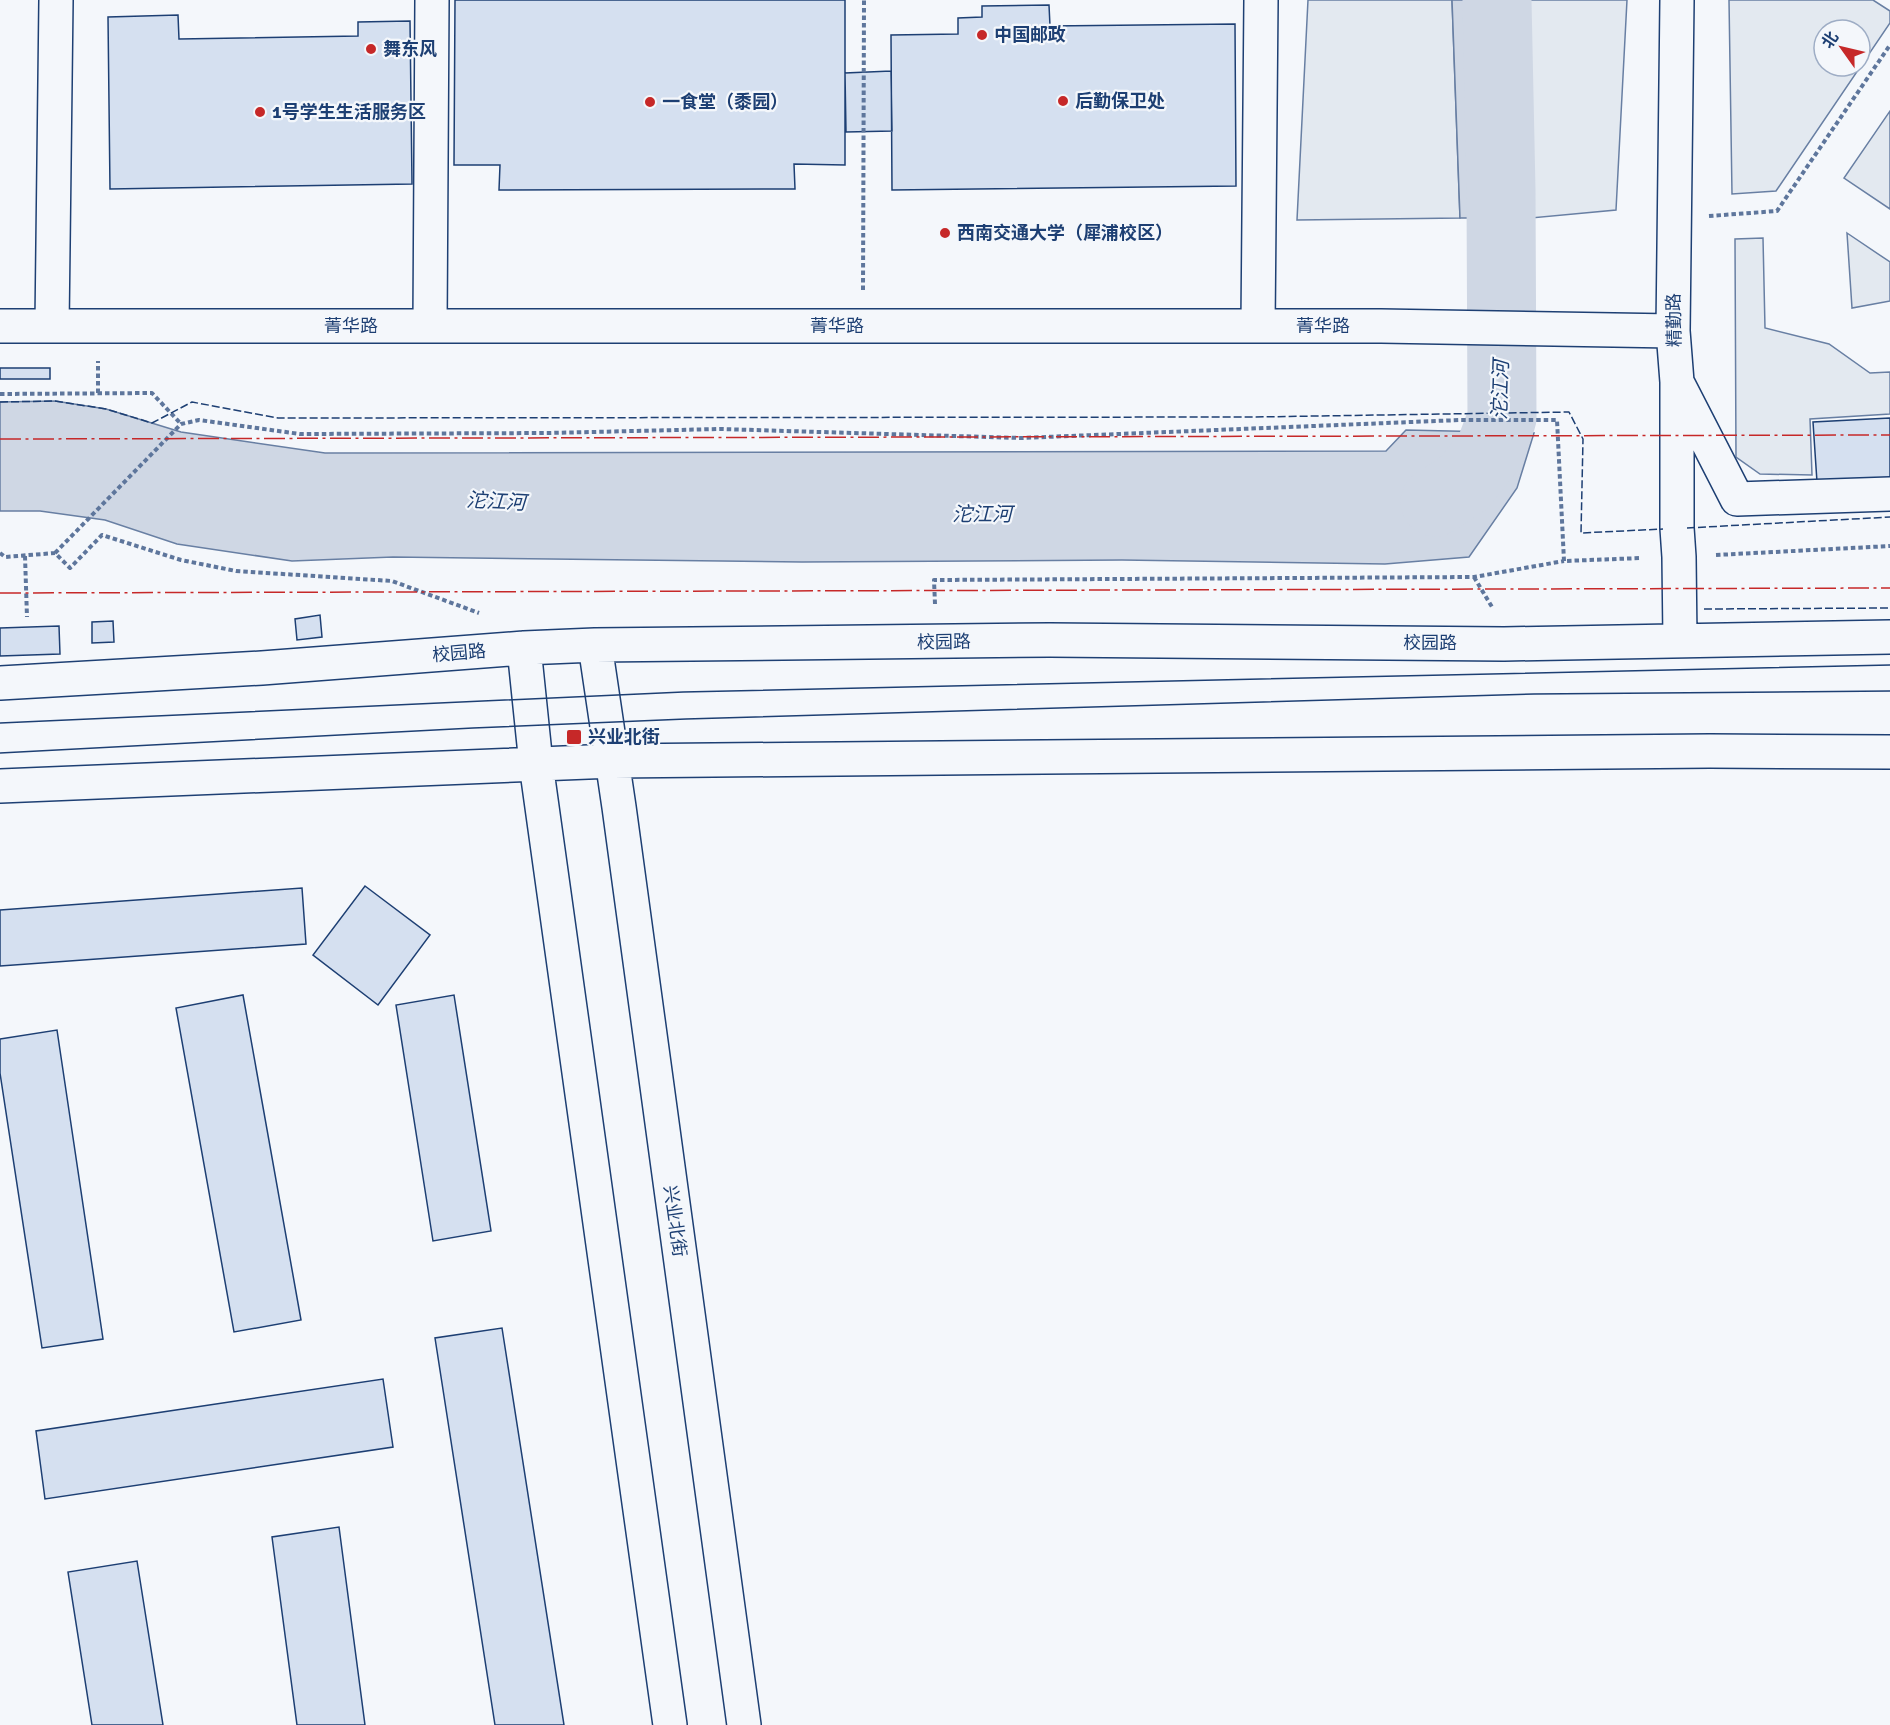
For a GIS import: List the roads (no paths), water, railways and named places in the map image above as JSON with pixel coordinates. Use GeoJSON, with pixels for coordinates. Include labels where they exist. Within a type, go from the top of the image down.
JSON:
{"type":"FeatureCollection","features":[{"type":"Feature","properties":{"kind":"street"},"geometry":{"type":"LineString","coordinates":[[52,326],[56,0]]}},
{"type":"Feature","properties":{"kind":"street"},"geometry":{"type":"LineString","coordinates":[[430,326],[432,0]]}},
{"type":"Feature","properties":{"kind":"street"},"geometry":{"type":"LineString","coordinates":[[1258,326],[1261,0]]}},
{"type":"Feature","properties":{"kind":"street","name":"精勤路"},"geometry":{"type":"LineString","coordinates":[[1677,0],[1673,331],[1677,382],[1680,640]]}},
{"type":"Feature","properties":{"kind":"street","name":"菁华路"},"geometry":{"type":"LineString","coordinates":[[0,326],[1381,326],[1673,331]]}},
{"type":"Feature","properties":{"kind":"street"},"geometry":{"type":"LineString","coordinates":[[1677,382],[1737,499],[1890,494]]}},
{"type":"Feature","properties":{"kind":"street","name":"校园路"},"geometry":{"type":"LineString","coordinates":[[0,683],[595,645],[1038,640],[1504,644],[1890,638]]}},
{"type":"Feature","properties":{"kind":"street","name":"兴业北街"},"geometry":{"type":"LineString","coordinates":[[595,645],[613,761],[744,1725]]}},
{"type":"Feature","properties":{"kind":"street"},"geometry":{"type":"LineString","coordinates":[[524,648],[536,764],[670,1725]]}},
{"type":"Feature","properties":{"kind":"street"},"geometry":{"type":"LineString","coordinates":[[0,786],[613,761],[1687,751],[1890,752]]}},
{"type":"Feature","properties":{"kind":"water"},"geometry":{"type":"Polygon","coordinates":[[[1452,0],[1526,0],[1531,218],[1460,218],[1452,0]]]}},
{"type":"Feature","properties":{"kind":"water"},"geometry":{"type":"Polygon","coordinates":[[[55,401],[106,409],[181,432],[325,453],[1386,451],[1406,430],[1534,433],[1517,488],[1469,557],[1385,564],[1122,560],[802,562],[393,557],[292,561],[177,544],[105,520],[40,511],[0,511],[0,402],[55,401]]]}},
{"type":"Feature","properties":{"kind":"waterway","name":"沱江河"},"geometry":{"type":"LineString","coordinates":[[1435,502],[1464,483],[1490,450],[1502,418],[1497,0]]}},
{"type":"Feature","properties":{"kind":"tram line"},"geometry":{"type":"LineString","coordinates":[[0,723],[683,692],[1890,665]]}},
{"type":"Feature","properties":{"kind":"tram line"},"geometry":{"type":"LineString","coordinates":[[0,753],[686,719],[1534,694],[1890,691]]}},
{"type":"Feature","properties":{"kind":"place","name":"中国邮政"},"geometry":{"type":"Point","coordinates":[982,35]}},
{"type":"Feature","properties":{"kind":"place","name":"舞东风"},"geometry":{"type":"Point","coordinates":[371,49]}},
{"type":"Feature","properties":{"kind":"place","name":"后勤保卫处"},"geometry":{"type":"Point","coordinates":[1063,101]}},
{"type":"Feature","properties":{"kind":"place","name":"一食堂（黍园）"},"geometry":{"type":"Point","coordinates":[650,102]}},
{"type":"Feature","properties":{"kind":"place","name":"1号学生生活服务区"},"geometry":{"type":"Point","coordinates":[260,112]}},
{"type":"Feature","properties":{"kind":"place","name":"西南交通大学（犀浦校区）"},"geometry":{"type":"Point","coordinates":[945,233]}},
{"type":"Feature","properties":{"kind":"place","name":"兴业北街"},"geometry":{"type":"Point","coordinates":[574,737]}}]}
